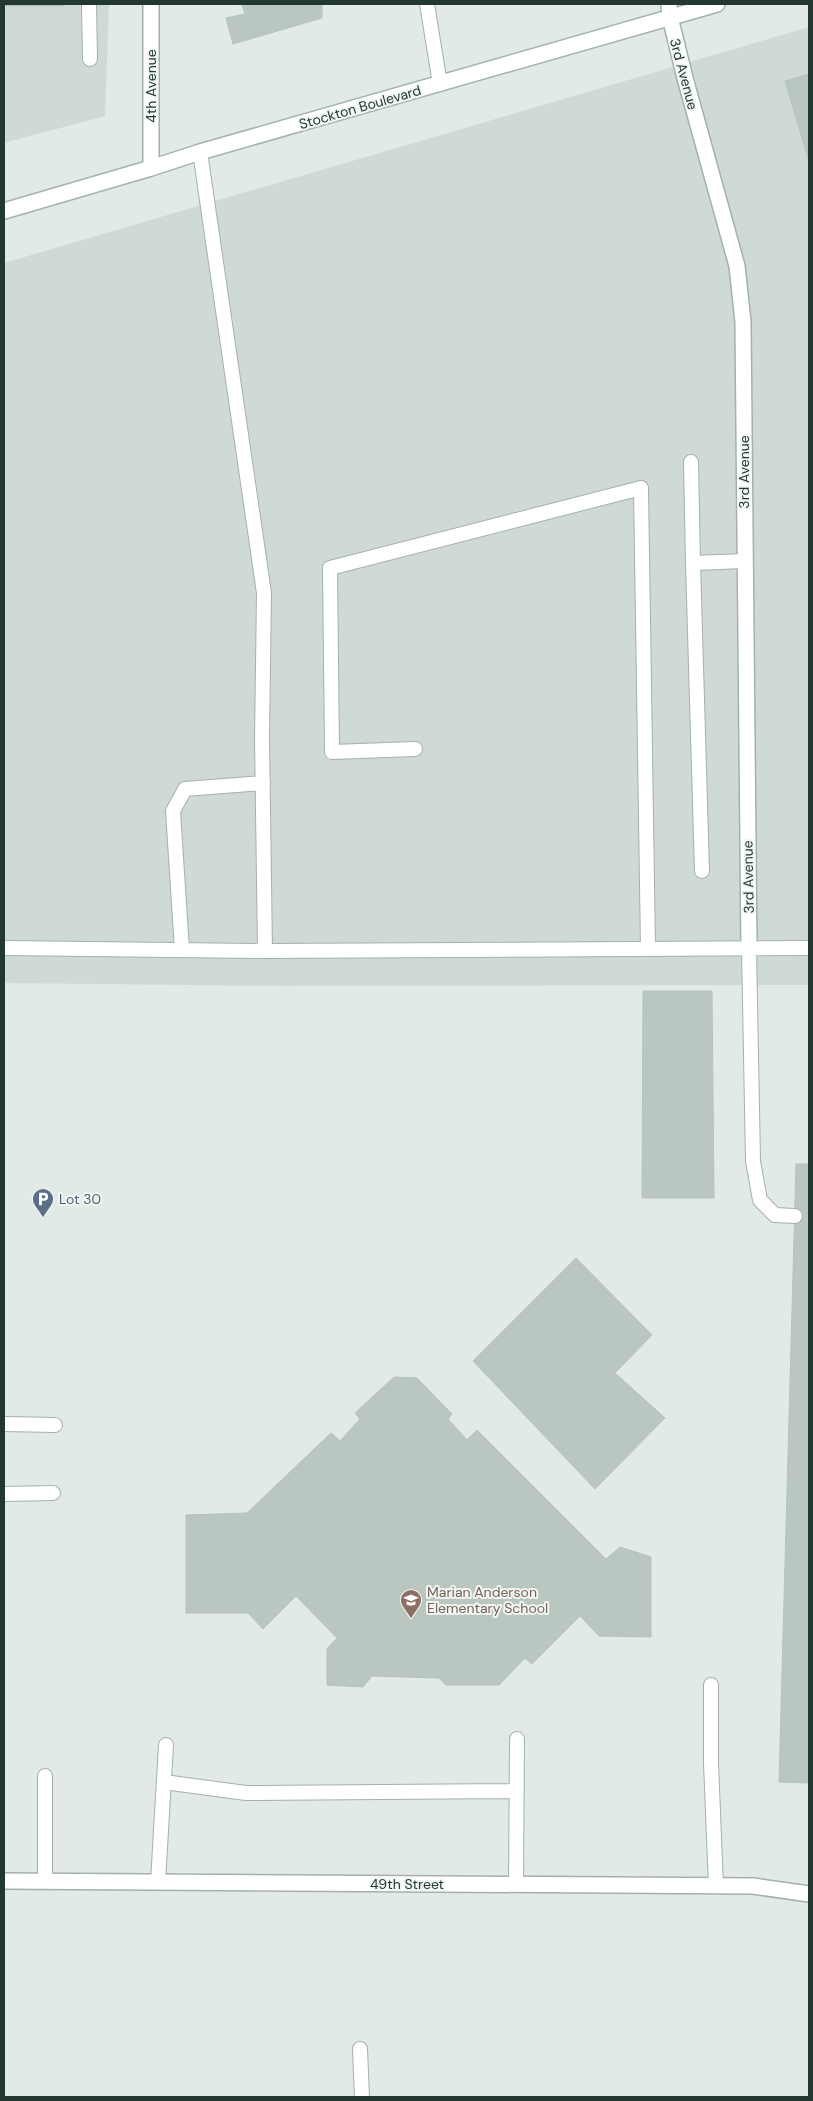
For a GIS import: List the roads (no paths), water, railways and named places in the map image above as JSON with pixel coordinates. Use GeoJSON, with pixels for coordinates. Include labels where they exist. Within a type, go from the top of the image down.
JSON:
{"type":"FeatureCollection","features":[{"type":"Feature","properties":{"kind":"street","name":"4th Avenue"},"geometry":{"type":"LineString","coordinates":[[151,4],[151,168]]}},
{"type":"Feature","properties":{"kind":"street","name":"Stockton Boulevard"},"geometry":{"type":"LineString","coordinates":[[4,211],[200,152],[440,84],[670,10],[717,4]]}},
{"type":"Feature","properties":{"kind":"street","name":"3rd Avenue"},"geometry":{"type":"LineString","coordinates":[[670,10],[737,266],[744,322],[749,948]]}},
{"type":"Feature","properties":{"kind":"street","name":"49th Street"},"geometry":{"type":"LineString","coordinates":[[4,1881],[753,1886],[809,1894]]}},
{"type":"Feature","properties":{"kind":"lane"},"geometry":{"type":"LineString","coordinates":[[89,4],[90,59]]}},
{"type":"Feature","properties":{"kind":"lane"},"geometry":{"type":"LineString","coordinates":[[427,4],[440,84]]}},
{"type":"Feature","properties":{"kind":"lane"},"geometry":{"type":"LineString","coordinates":[[200,152],[264,593],[263,784],[265,951]]}},
{"type":"Feature","properties":{"kind":"lane"},"geometry":{"type":"LineString","coordinates":[[691,462],[702,871]]}},
{"type":"Feature","properties":{"kind":"lane"},"geometry":{"type":"LineString","coordinates":[[416,749],[332,752],[330,568],[641,488],[648,949]]}},
{"type":"Feature","properties":{"kind":"lane"},"geometry":{"type":"LineString","coordinates":[[693,563],[745,560]]}},
{"type":"Feature","properties":{"kind":"lane"},"geometry":{"type":"LineString","coordinates":[[182,950],[173,811],[184,789],[263,784]]}},
{"type":"Feature","properties":{"kind":"lane"},"geometry":{"type":"LineString","coordinates":[[4,948],[265,951],[809,948]]}},
{"type":"Feature","properties":{"kind":"lane"},"geometry":{"type":"LineString","coordinates":[[749,948],[753,1161],[760,1200],[775,1215],[795,1216]]}},
{"type":"Feature","properties":{"kind":"lane"},"geometry":{"type":"LineString","coordinates":[[4,1424],[55,1425]]}},
{"type":"Feature","properties":{"kind":"lane"},"geometry":{"type":"LineString","coordinates":[[4,1494],[53,1493]]}},
{"type":"Feature","properties":{"kind":"lane"},"geometry":{"type":"LineString","coordinates":[[711,1685],[711,1763],[716,1886]]}},
{"type":"Feature","properties":{"kind":"lane"},"geometry":{"type":"LineString","coordinates":[[516,1884],[517,1739]]}},
{"type":"Feature","properties":{"kind":"lane"},"geometry":{"type":"LineString","coordinates":[[158,1882],[166,1745]]}},
{"type":"Feature","properties":{"kind":"lane"},"geometry":{"type":"LineString","coordinates":[[45,1776],[45,1882]]}},
{"type":"Feature","properties":{"kind":"lane"},"geometry":{"type":"LineString","coordinates":[[164,1782],[246,1793],[517,1791]]}},
{"type":"Feature","properties":{"kind":"lane"},"geometry":{"type":"LineString","coordinates":[[360,2049],[362,2097]]}},
{"type":"Feature","properties":{"kind":"place","name":"Lot 30"},"geometry":{"type":"Point","coordinates":[43,1218]}},
{"type":"Feature","properties":{"kind":"place","name":"Marian Anderson Elementary School"},"geometry":{"type":"Point","coordinates":[411,1619]}}]}
